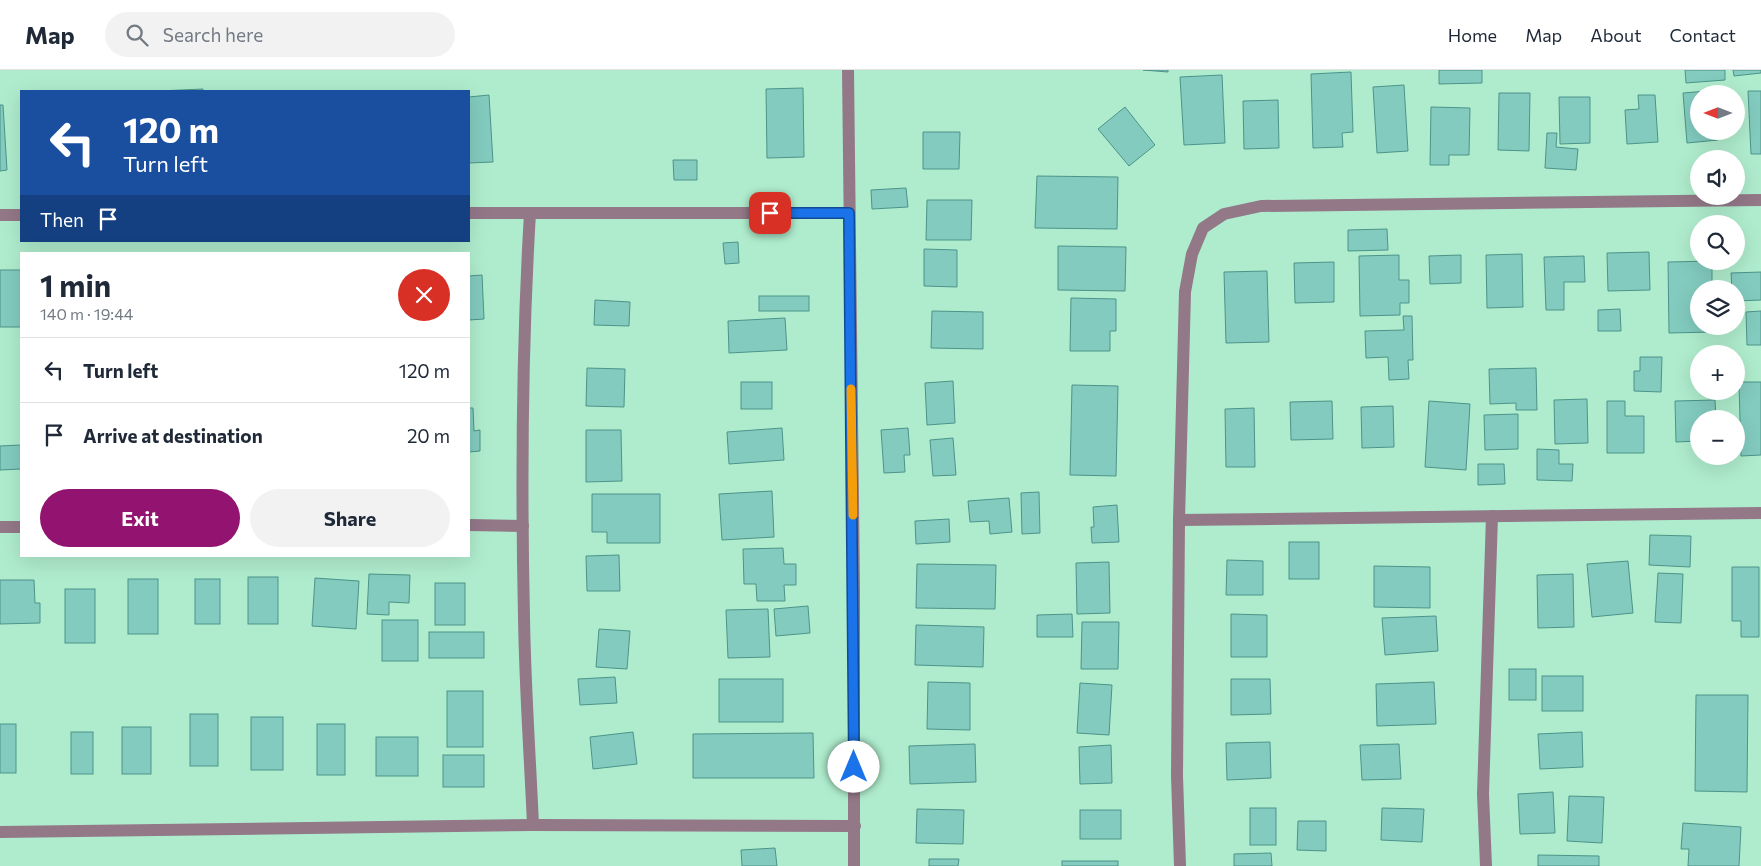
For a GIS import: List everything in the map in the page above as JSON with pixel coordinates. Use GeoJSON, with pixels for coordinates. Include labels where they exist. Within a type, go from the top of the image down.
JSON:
{"type":"FeatureCollection","features":[{"type":"Feature","properties":{"kind":"street"},"geometry":{"type":"LineString","coordinates":[[848,70],[854,866]]}},
{"type":"Feature","properties":{"kind":"street"},"geometry":{"type":"LineString","coordinates":[[1180,866],[1177,776],[1179,520],[1185,292],[1192,254],[1203,228],[1224,214],[1261,206],[1761,200]]}},
{"type":"Feature","properties":{"kind":"street"},"geometry":{"type":"LineString","coordinates":[[470,213],[849,213]]}},
{"type":"Feature","properties":{"kind":"street"},"geometry":{"type":"LineString","coordinates":[[530,213],[525,306],[523,526],[524,618],[532,825]]}},
{"type":"Feature","properties":{"kind":"street"},"geometry":{"type":"LineString","coordinates":[[0,215],[20,215]]}},
{"type":"Feature","properties":{"kind":"street"},"geometry":{"type":"LineString","coordinates":[[1179,520],[1761,513]]}},
{"type":"Feature","properties":{"kind":"street"},"geometry":{"type":"LineString","coordinates":[[1486,866],[1483,794],[1492,516]]}},
{"type":"Feature","properties":{"kind":"street"},"geometry":{"type":"LineString","coordinates":[[470,525],[523,526]]}},
{"type":"Feature","properties":{"kind":"street"},"geometry":{"type":"LineString","coordinates":[[0,527],[20,527]]}},
{"type":"Feature","properties":{"kind":"street"},"geometry":{"type":"LineString","coordinates":[[0,832],[532,825],[855,826]]}},
{"type":"Feature","properties":{"kind":"building"},"geometry":{"type":"Polygon","coordinates":[[[1143,70],[1168,70],[1168,72],[1143,70]]]}},
{"type":"Feature","properties":{"kind":"building"},"geometry":{"type":"Polygon","coordinates":[[[1439,70],[1482,70],[1482,83],[1439,84],[1439,70]]]}},
{"type":"Feature","properties":{"kind":"building"},"geometry":{"type":"Polygon","coordinates":[[[1685,70],[1725,70],[1725,80],[1686,83],[1685,70]]]}},
{"type":"Feature","properties":{"kind":"building"},"geometry":{"type":"Polygon","coordinates":[[[1733,70],[1761,70],[1761,73],[1734,76],[1733,70]]]}},
{"type":"Feature","properties":{"kind":"building"},"geometry":{"type":"Polygon","coordinates":[[[1351,72],[1353,132],[1342,133],[1343,147],[1313,148],[1311,74],[1351,72]]]}},
{"type":"Feature","properties":{"kind":"building"},"geometry":{"type":"Polygon","coordinates":[[[1222,75],[1225,143],[1184,145],[1180,77],[1222,75]]]}},
{"type":"Feature","properties":{"kind":"building"},"geometry":{"type":"Polygon","coordinates":[[[1404,85],[1408,151],[1377,153],[1373,87],[1404,85]]]}},
{"type":"Feature","properties":{"kind":"building"},"geometry":{"type":"Polygon","coordinates":[[[803,88],[804,157],[767,158],[766,89],[803,88]]]}},
{"type":"Feature","properties":{"kind":"building"},"geometry":{"type":"Polygon","coordinates":[[[1748,91],[1761,91],[1761,154],[1751,154],[1748,91]]]}},
{"type":"Feature","properties":{"kind":"building"},"geometry":{"type":"Polygon","coordinates":[[[1690,92],[1690,140],[1718,140],[1687,143],[1683,93],[1690,92]]]}},
{"type":"Feature","properties":{"kind":"building"},"geometry":{"type":"Polygon","coordinates":[[[1499,93],[1530,93],[1529,151],[1498,150],[1499,93]]]}},
{"type":"Feature","properties":{"kind":"building"},"geometry":{"type":"Polygon","coordinates":[[[489,95],[493,162],[470,163],[470,97],[489,95]]]}},
{"type":"Feature","properties":{"kind":"building"},"geometry":{"type":"Polygon","coordinates":[[[1638,95],[1655,95],[1658,142],[1627,144],[1625,110],[1639,109],[1638,95]]]}},
{"type":"Feature","properties":{"kind":"building"},"geometry":{"type":"Polygon","coordinates":[[[1559,97],[1590,97],[1590,143],[1560,144],[1559,97]]]}},
{"type":"Feature","properties":{"kind":"building"},"geometry":{"type":"Polygon","coordinates":[[[1278,100],[1279,148],[1244,149],[1243,101],[1278,100]]]}},
{"type":"Feature","properties":{"kind":"building"},"geometry":{"type":"Polygon","coordinates":[[[0,105],[3,105],[7,170],[0,171],[0,105]]]}},
{"type":"Feature","properties":{"kind":"building"},"geometry":{"type":"Polygon","coordinates":[[[1125,107],[1155,145],[1129,166],[1098,129],[1125,107]]]}},
{"type":"Feature","properties":{"kind":"building"},"geometry":{"type":"Polygon","coordinates":[[[1431,107],[1470,108],[1469,155],[1449,155],[1449,165],[1430,165],[1431,107]]]}},
{"type":"Feature","properties":{"kind":"building"},"geometry":{"type":"Polygon","coordinates":[[[923,132],[960,132],[959,169],[923,169],[923,132]]]}},
{"type":"Feature","properties":{"kind":"building"},"geometry":{"type":"Polygon","coordinates":[[[1547,133],[1557,133],[1556,147],[1578,149],[1576,170],[1545,168],[1547,133]]]}},
{"type":"Feature","properties":{"kind":"building"},"geometry":{"type":"Polygon","coordinates":[[[673,160],[697,160],[697,180],[674,180],[673,160]]]}},
{"type":"Feature","properties":{"kind":"building"},"geometry":{"type":"Polygon","coordinates":[[[1037,176],[1118,177],[1117,229],[1035,228],[1037,176]]]}},
{"type":"Feature","properties":{"kind":"building"},"geometry":{"type":"Polygon","coordinates":[[[906,188],[908,207],[872,209],[871,190],[906,188]]]}},
{"type":"Feature","properties":{"kind":"building"},"geometry":{"type":"Polygon","coordinates":[[[927,200],[972,200],[971,240],[926,240],[927,200]]]}},
{"type":"Feature","properties":{"kind":"building"},"geometry":{"type":"Polygon","coordinates":[[[1387,229],[1388,250],[1348,251],[1348,230],[1387,229]]]}},
{"type":"Feature","properties":{"kind":"building"},"geometry":{"type":"Polygon","coordinates":[[[738,242],[739,263],[725,264],[723,243],[738,242]]]}},
{"type":"Feature","properties":{"kind":"building"},"geometry":{"type":"Polygon","coordinates":[[[1058,246],[1126,247],[1125,291],[1058,290],[1058,246]]]}},
{"type":"Feature","properties":{"kind":"building"},"geometry":{"type":"Polygon","coordinates":[[[924,249],[957,250],[957,287],[924,286],[924,249]]]}},
{"type":"Feature","properties":{"kind":"building"},"geometry":{"type":"Polygon","coordinates":[[[1649,252],[1650,290],[1608,291],[1607,253],[1649,252]]]}},
{"type":"Feature","properties":{"kind":"building"},"geometry":{"type":"Polygon","coordinates":[[[1522,254],[1523,307],[1487,308],[1486,255],[1522,254]]]}},
{"type":"Feature","properties":{"kind":"building"},"geometry":{"type":"Polygon","coordinates":[[[1399,255],[1399,280],[1409,280],[1409,303],[1400,303],[1400,315],[1360,316],[1359,256],[1399,255]]]}},
{"type":"Feature","properties":{"kind":"building"},"geometry":{"type":"Polygon","coordinates":[[[1461,255],[1461,283],[1430,284],[1429,256],[1461,255]]]}},
{"type":"Feature","properties":{"kind":"building"},"geometry":{"type":"Polygon","coordinates":[[[1584,256],[1585,282],[1564,282],[1564,310],[1546,310],[1544,257],[1584,256]]]}},
{"type":"Feature","properties":{"kind":"building"},"geometry":{"type":"Polygon","coordinates":[[[1334,262],[1334,302],[1295,303],[1294,263],[1334,262]]]}},
{"type":"Feature","properties":{"kind":"building"},"geometry":{"type":"Polygon","coordinates":[[[1668,262],[1690,262],[1690,270],[1712,270],[1712,280],[1690,280],[1690,333],[1669,333],[1668,262]]]}},
{"type":"Feature","properties":{"kind":"building"},"geometry":{"type":"Polygon","coordinates":[[[0,270],[20,270],[20,327],[0,327],[0,270]]]}},
{"type":"Feature","properties":{"kind":"building"},"geometry":{"type":"Polygon","coordinates":[[[1267,271],[1269,342],[1226,343],[1224,272],[1267,271]]]}},
{"type":"Feature","properties":{"kind":"building"},"geometry":{"type":"Polygon","coordinates":[[[1761,272],[1761,300],[1745,301],[1745,280],[1731,280],[1731,273],[1761,272]]]}},
{"type":"Feature","properties":{"kind":"building"},"geometry":{"type":"Polygon","coordinates":[[[482,275],[484,319],[470,320],[470,276],[482,275]]]}},
{"type":"Feature","properties":{"kind":"building"},"geometry":{"type":"Polygon","coordinates":[[[759,296],[809,296],[809,311],[759,311],[759,296]]]}},
{"type":"Feature","properties":{"kind":"building"},"geometry":{"type":"Polygon","coordinates":[[[1071,298],[1116,299],[1116,331],[1110,331],[1110,351],[1070,351],[1071,298]]]}},
{"type":"Feature","properties":{"kind":"building"},"geometry":{"type":"Polygon","coordinates":[[[595,300],[630,302],[629,326],[594,325],[595,300]]]}},
{"type":"Feature","properties":{"kind":"building"},"geometry":{"type":"Polygon","coordinates":[[[1620,309],[1621,331],[1598,331],[1598,310],[1620,309]]]}},
{"type":"Feature","properties":{"kind":"building"},"geometry":{"type":"Polygon","coordinates":[[[932,311],[983,312],[983,349],[931,348],[932,311]]]}},
{"type":"Feature","properties":{"kind":"building"},"geometry":{"type":"Polygon","coordinates":[[[1761,311],[1761,345],[1747,345],[1746,312],[1761,311]]]}},
{"type":"Feature","properties":{"kind":"building"},"geometry":{"type":"Polygon","coordinates":[[[1403,316],[1412,316],[1413,360],[1408,360],[1409,379],[1389,380],[1388,357],[1366,358],[1365,331],[1404,330],[1403,316]]]}},
{"type":"Feature","properties":{"kind":"building"},"geometry":{"type":"Polygon","coordinates":[[[785,318],[787,350],[729,353],[728,321],[785,318]]]}},
{"type":"Feature","properties":{"kind":"building"},"geometry":{"type":"Polygon","coordinates":[[[1640,357],[1662,357],[1661,392],[1634,391],[1634,371],[1640,371],[1640,357]]]}},
{"type":"Feature","properties":{"kind":"building"},"geometry":{"type":"Polygon","coordinates":[[[587,368],[625,369],[624,407],[586,406],[587,368]]]}},
{"type":"Feature","properties":{"kind":"building"},"geometry":{"type":"Polygon","coordinates":[[[1536,368],[1537,410],[1516,410],[1516,403],[1490,404],[1489,369],[1536,368]]]}},
{"type":"Feature","properties":{"kind":"building"},"geometry":{"type":"Polygon","coordinates":[[[953,381],[955,423],[927,425],[925,383],[953,381]]]}},
{"type":"Feature","properties":{"kind":"building"},"geometry":{"type":"Polygon","coordinates":[[[741,382],[772,382],[772,409],[741,409],[741,382]]]}},
{"type":"Feature","properties":{"kind":"building"},"geometry":{"type":"Polygon","coordinates":[[[1745,382],[1761,382],[1761,455],[1745,456],[1745,410],[1740,410],[1739,400],[1745,400],[1745,382]]]}},
{"type":"Feature","properties":{"kind":"building"},"geometry":{"type":"Polygon","coordinates":[[[1072,385],[1118,386],[1116,476],[1070,475],[1072,385]]]}},
{"type":"Feature","properties":{"kind":"building"},"geometry":{"type":"Polygon","coordinates":[[[1587,399],[1588,443],[1555,444],[1554,400],[1587,399]]]}},
{"type":"Feature","properties":{"kind":"building"},"geometry":{"type":"Polygon","coordinates":[[[1715,400],[1716,410],[1690,410],[1690,441],[1676,442],[1675,401],[1715,400]]]}},
{"type":"Feature","properties":{"kind":"building"},"geometry":{"type":"Polygon","coordinates":[[[1332,401],[1333,439],[1291,440],[1290,402],[1332,401]]]}},
{"type":"Feature","properties":{"kind":"building"},"geometry":{"type":"Polygon","coordinates":[[[1429,401],[1470,404],[1466,470],[1425,467],[1429,401]]]}},
{"type":"Feature","properties":{"kind":"building"},"geometry":{"type":"Polygon","coordinates":[[[1607,401],[1625,401],[1625,416],[1644,416],[1644,453],[1607,453],[1607,401]]]}},
{"type":"Feature","properties":{"kind":"building"},"geometry":{"type":"Polygon","coordinates":[[[1393,406],[1394,447],[1362,448],[1361,407],[1393,406]]]}},
{"type":"Feature","properties":{"kind":"building"},"geometry":{"type":"Polygon","coordinates":[[[470,408],[473,408],[474,431],[480,430],[480,451],[470,452],[470,408]]]}},
{"type":"Feature","properties":{"kind":"building"},"geometry":{"type":"Polygon","coordinates":[[[1254,408],[1255,467],[1226,467],[1225,409],[1254,408]]]}},
{"type":"Feature","properties":{"kind":"building"},"geometry":{"type":"Polygon","coordinates":[[[1518,414],[1518,449],[1485,450],[1484,415],[1518,414]]]}},
{"type":"Feature","properties":{"kind":"building"},"geometry":{"type":"Polygon","coordinates":[[[782,428],[784,460],[729,464],[727,432],[782,428]]]}},
{"type":"Feature","properties":{"kind":"building"},"geometry":{"type":"Polygon","coordinates":[[[908,428],[910,455],[904,455],[905,472],[884,473],[881,430],[908,428]]]}},
{"type":"Feature","properties":{"kind":"building"},"geometry":{"type":"Polygon","coordinates":[[[586,430],[621,430],[622,481],[586,482],[586,430]]]}},
{"type":"Feature","properties":{"kind":"building"},"geometry":{"type":"Polygon","coordinates":[[[953,438],[956,475],[933,476],[930,440],[953,438]]]}},
{"type":"Feature","properties":{"kind":"building"},"geometry":{"type":"Polygon","coordinates":[[[20,445],[20,469],[0,470],[0,446],[20,445]]]}},
{"type":"Feature","properties":{"kind":"building"},"geometry":{"type":"Polygon","coordinates":[[[1537,449],[1559,450],[1559,464],[1573,464],[1572,481],[1537,480],[1537,449]]]}},
{"type":"Feature","properties":{"kind":"building"},"geometry":{"type":"Polygon","coordinates":[[[1478,464],[1504,464],[1505,484],[1478,485],[1478,464]]]}},
{"type":"Feature","properties":{"kind":"building"},"geometry":{"type":"Polygon","coordinates":[[[772,491],[774,537],[722,540],[719,494],[772,491]]]}},
{"type":"Feature","properties":{"kind":"building"},"geometry":{"type":"Polygon","coordinates":[[[1039,492],[1040,533],[1022,534],[1021,493],[1039,492]]]}},
{"type":"Feature","properties":{"kind":"building"},"geometry":{"type":"Polygon","coordinates":[[[592,494],[660,494],[660,543],[607,543],[607,532],[592,532],[592,494]]]}},
{"type":"Feature","properties":{"kind":"building"},"geometry":{"type":"Polygon","coordinates":[[[1009,498],[1012,532],[990,534],[989,521],[970,522],[968,501],[1009,498]]]}},
{"type":"Feature","properties":{"kind":"building"},"geometry":{"type":"Polygon","coordinates":[[[1117,505],[1119,542],[1092,543],[1091,527],[1094,527],[1093,507],[1117,505]]]}},
{"type":"Feature","properties":{"kind":"building"},"geometry":{"type":"Polygon","coordinates":[[[949,519],[950,542],[916,544],[915,521],[949,519]]]}},
{"type":"Feature","properties":{"kind":"building"},"geometry":{"type":"Polygon","coordinates":[[[1650,535],[1691,536],[1690,567],[1649,565],[1650,535]]]}},
{"type":"Feature","properties":{"kind":"building"},"geometry":{"type":"Polygon","coordinates":[[[1289,542],[1319,542],[1319,579],[1289,579],[1289,542]]]}},
{"type":"Feature","properties":{"kind":"building"},"geometry":{"type":"Polygon","coordinates":[[[783,548],[784,564],[796,564],[796,585],[784,585],[785,601],[757,601],[756,584],[744,584],[743,549],[783,548]]]}},
{"type":"Feature","properties":{"kind":"building"},"geometry":{"type":"Polygon","coordinates":[[[619,555],[620,591],[587,591],[586,556],[619,555]]]}},
{"type":"Feature","properties":{"kind":"building"},"geometry":{"type":"Polygon","coordinates":[[[1227,560],[1263,561],[1263,595],[1226,595],[1227,560]]]}},
{"type":"Feature","properties":{"kind":"building"},"geometry":{"type":"Polygon","coordinates":[[[1628,561],[1633,613],[1592,617],[1587,564],[1628,561]]]}},
{"type":"Feature","properties":{"kind":"building"},"geometry":{"type":"Polygon","coordinates":[[[1109,562],[1110,613],[1077,614],[1076,563],[1109,562]]]}},
{"type":"Feature","properties":{"kind":"building"},"geometry":{"type":"Polygon","coordinates":[[[917,564],[996,565],[995,609],[916,608],[917,564]]]}},
{"type":"Feature","properties":{"kind":"building"},"geometry":{"type":"Polygon","coordinates":[[[1374,566],[1430,567],[1430,608],[1374,607],[1374,566]]]}},
{"type":"Feature","properties":{"kind":"building"},"geometry":{"type":"Polygon","coordinates":[[[1732,567],[1759,567],[1759,637],[1741,637],[1741,621],[1732,621],[1732,567]]]}},
{"type":"Feature","properties":{"kind":"building"},"geometry":{"type":"Polygon","coordinates":[[[1658,573],[1683,574],[1681,623],[1655,622],[1658,573]]]}},
{"type":"Feature","properties":{"kind":"building"},"geometry":{"type":"Polygon","coordinates":[[[369,574],[410,575],[409,603],[389,602],[389,615],[367,614],[369,574]]]}},
{"type":"Feature","properties":{"kind":"building"},"geometry":{"type":"Polygon","coordinates":[[[1573,574],[1574,627],[1538,628],[1537,575],[1573,574]]]}},
{"type":"Feature","properties":{"kind":"building"},"geometry":{"type":"Polygon","coordinates":[[[248,577],[278,577],[278,624],[248,624],[248,577]]]}},
{"type":"Feature","properties":{"kind":"building"},"geometry":{"type":"Polygon","coordinates":[[[315,578],[359,581],[356,629],[312,626],[315,578]]]}},
{"type":"Feature","properties":{"kind":"building"},"geometry":{"type":"Polygon","coordinates":[[[128,579],[158,579],[158,634],[128,634],[128,579]]]}},
{"type":"Feature","properties":{"kind":"building"},"geometry":{"type":"Polygon","coordinates":[[[195,579],[220,579],[220,624],[195,624],[195,579]]]}},
{"type":"Feature","properties":{"kind":"building"},"geometry":{"type":"Polygon","coordinates":[[[0,580],[34,580],[35,603],[40,603],[40,623],[0,624],[0,580]]]}},
{"type":"Feature","properties":{"kind":"building"},"geometry":{"type":"Polygon","coordinates":[[[435,583],[465,583],[465,625],[435,625],[435,583]]]}},
{"type":"Feature","properties":{"kind":"building"},"geometry":{"type":"Polygon","coordinates":[[[65,589],[95,589],[95,643],[65,643],[65,589]]]}},
{"type":"Feature","properties":{"kind":"building"},"geometry":{"type":"Polygon","coordinates":[[[808,606],[810,633],[776,636],[774,609],[808,606]]]}},
{"type":"Feature","properties":{"kind":"building"},"geometry":{"type":"Polygon","coordinates":[[[768,609],[770,657],[728,658],[726,610],[768,609]]]}},
{"type":"Feature","properties":{"kind":"building"},"geometry":{"type":"Polygon","coordinates":[[[1072,614],[1073,637],[1037,637],[1037,615],[1072,614]]]}},
{"type":"Feature","properties":{"kind":"building"},"geometry":{"type":"Polygon","coordinates":[[[1231,614],[1267,615],[1267,657],[1231,657],[1231,614]]]}},
{"type":"Feature","properties":{"kind":"building"},"geometry":{"type":"Polygon","coordinates":[[[1436,616],[1438,651],[1385,655],[1382,618],[1436,616]]]}},
{"type":"Feature","properties":{"kind":"building"},"geometry":{"type":"Polygon","coordinates":[[[382,620],[418,620],[418,661],[382,661],[382,620]]]}},
{"type":"Feature","properties":{"kind":"building"},"geometry":{"type":"Polygon","coordinates":[[[1082,622],[1119,622],[1118,669],[1081,669],[1082,622]]]}},
{"type":"Feature","properties":{"kind":"building"},"geometry":{"type":"Polygon","coordinates":[[[916,625],[984,627],[983,667],[915,665],[916,625]]]}},
{"type":"Feature","properties":{"kind":"building"},"geometry":{"type":"Polygon","coordinates":[[[599,629],[630,631],[627,669],[596,667],[599,629]]]}},
{"type":"Feature","properties":{"kind":"building"},"geometry":{"type":"Polygon","coordinates":[[[429,632],[484,632],[484,658],[429,658],[429,632]]]}},
{"type":"Feature","properties":{"kind":"building"},"geometry":{"type":"Polygon","coordinates":[[[1509,669],[1536,669],[1536,700],[1509,700],[1509,669]]]}},
{"type":"Feature","properties":{"kind":"building"},"geometry":{"type":"Polygon","coordinates":[[[1542,676],[1583,676],[1583,711],[1542,711],[1542,676]]]}},
{"type":"Feature","properties":{"kind":"building"},"geometry":{"type":"Polygon","coordinates":[[[615,677],[617,703],[580,705],[578,679],[615,677]]]}},
{"type":"Feature","properties":{"kind":"building"},"geometry":{"type":"Polygon","coordinates":[[[719,679],[783,679],[783,722],[719,722],[719,679]]]}},
{"type":"Feature","properties":{"kind":"building"},"geometry":{"type":"Polygon","coordinates":[[[1231,679],[1270,679],[1271,714],[1231,715],[1231,679]]]}},
{"type":"Feature","properties":{"kind":"building"},"geometry":{"type":"Polygon","coordinates":[[[928,682],[970,683],[970,730],[927,729],[928,682]]]}},
{"type":"Feature","properties":{"kind":"building"},"geometry":{"type":"Polygon","coordinates":[[[1434,682],[1436,724],[1377,726],[1376,684],[1434,682]]]}},
{"type":"Feature","properties":{"kind":"building"},"geometry":{"type":"Polygon","coordinates":[[[1080,683],[1112,685],[1109,735],[1077,733],[1080,683]]]}},
{"type":"Feature","properties":{"kind":"building"},"geometry":{"type":"Polygon","coordinates":[[[447,691],[483,691],[483,747],[447,747],[447,691]]]}},
{"type":"Feature","properties":{"kind":"building"},"geometry":{"type":"Polygon","coordinates":[[[1696,695],[1748,695],[1747,792],[1695,791],[1696,695]]]}},
{"type":"Feature","properties":{"kind":"building"},"geometry":{"type":"Polygon","coordinates":[[[190,714],[218,714],[218,766],[190,766],[190,714]]]}},
{"type":"Feature","properties":{"kind":"building"},"geometry":{"type":"Polygon","coordinates":[[[251,717],[283,717],[283,770],[251,770],[251,717]]]}},
{"type":"Feature","properties":{"kind":"building"},"geometry":{"type":"Polygon","coordinates":[[[0,724],[16,724],[16,773],[0,773],[0,724]]]}},
{"type":"Feature","properties":{"kind":"building"},"geometry":{"type":"Polygon","coordinates":[[[317,724],[345,724],[345,775],[317,775],[317,724]]]}},
{"type":"Feature","properties":{"kind":"building"},"geometry":{"type":"Polygon","coordinates":[[[122,727],[151,727],[151,774],[122,774],[122,727]]]}},
{"type":"Feature","properties":{"kind":"building"},"geometry":{"type":"Polygon","coordinates":[[[71,732],[93,732],[93,774],[71,774],[71,732]]]}},
{"type":"Feature","properties":{"kind":"building"},"geometry":{"type":"Polygon","coordinates":[[[633,732],[637,764],[593,769],[590,737],[633,732]]]}},
{"type":"Feature","properties":{"kind":"building"},"geometry":{"type":"Polygon","coordinates":[[[1582,732],[1583,767],[1540,769],[1538,734],[1582,732]]]}},
{"type":"Feature","properties":{"kind":"building"},"geometry":{"type":"Polygon","coordinates":[[[813,733],[814,778],[693,778],[693,734],[813,733]]]}},
{"type":"Feature","properties":{"kind":"building"},"geometry":{"type":"Polygon","coordinates":[[[376,737],[418,737],[418,776],[376,776],[376,737]]]}},
{"type":"Feature","properties":{"kind":"building"},"geometry":{"type":"Polygon","coordinates":[[[1270,742],[1271,778],[1227,780],[1226,743],[1270,742]]]}},
{"type":"Feature","properties":{"kind":"building"},"geometry":{"type":"Polygon","coordinates":[[[975,744],[976,782],[910,784],[909,746],[975,744]]]}},
{"type":"Feature","properties":{"kind":"building"},"geometry":{"type":"Polygon","coordinates":[[[1399,744],[1401,779],[1362,780],[1360,745],[1399,744]]]}},
{"type":"Feature","properties":{"kind":"building"},"geometry":{"type":"Polygon","coordinates":[[[1111,745],[1112,783],[1080,784],[1079,747],[1111,745]]]}},
{"type":"Feature","properties":{"kind":"building"},"geometry":{"type":"Polygon","coordinates":[[[443,755],[484,755],[484,787],[443,787],[443,755]]]}},
{"type":"Feature","properties":{"kind":"building"},"geometry":{"type":"Polygon","coordinates":[[[1553,792],[1555,833],[1520,834],[1518,794],[1553,792]]]}},
{"type":"Feature","properties":{"kind":"building"},"geometry":{"type":"Polygon","coordinates":[[[1569,796],[1604,797],[1602,843],[1567,841],[1569,796]]]}},
{"type":"Feature","properties":{"kind":"building"},"geometry":{"type":"Polygon","coordinates":[[[1250,808],[1276,808],[1276,845],[1250,845],[1250,808]]]}},
{"type":"Feature","properties":{"kind":"building"},"geometry":{"type":"Polygon","coordinates":[[[1382,808],[1424,809],[1422,842],[1381,840],[1382,808]]]}},
{"type":"Feature","properties":{"kind":"building"},"geometry":{"type":"Polygon","coordinates":[[[917,809],[964,810],[963,844],[916,843],[917,809]]]}},
{"type":"Feature","properties":{"kind":"building"},"geometry":{"type":"Polygon","coordinates":[[[1080,810],[1121,810],[1121,839],[1080,839],[1080,810]]]}},
{"type":"Feature","properties":{"kind":"building"},"geometry":{"type":"Polygon","coordinates":[[[1298,821],[1326,821],[1326,851],[1297,850],[1298,821]]]}},
{"type":"Feature","properties":{"kind":"building"},"geometry":{"type":"Polygon","coordinates":[[[1683,823],[1741,827],[1739,866],[1688,866],[1689,849],[1681,849],[1683,823]]]}},
{"type":"Feature","properties":{"kind":"building"},"geometry":{"type":"Polygon","coordinates":[[[775,848],[777,866],[742,866],[741,850],[775,848]]]}},
{"type":"Feature","properties":{"kind":"building"},"geometry":{"type":"Polygon","coordinates":[[[1271,853],[1272,866],[1234,866],[1234,854],[1271,853]]]}},
{"type":"Feature","properties":{"kind":"building"},"geometry":{"type":"Polygon","coordinates":[[[1538,855],[1599,856],[1599,866],[1538,866],[1538,855]]]}},
{"type":"Feature","properties":{"kind":"building"},"geometry":{"type":"Polygon","coordinates":[[[929,859],[959,859],[958,866],[929,866],[929,859]]]}},
{"type":"Feature","properties":{"kind":"building"},"geometry":{"type":"Polygon","coordinates":[[[1062,861],[1118,861],[1118,866],[1062,866],[1062,861]]]}},
{"type":"Feature","properties":{"kind":"slow traffic"},"geometry":{"type":"LineString","coordinates":[[851,389],[853,515]]}},
{"type":"Feature","properties":{"kind":"route"},"geometry":{"type":"LineString","coordinates":[[770,213],[849,213],[854,589],[854,767]]}}]}
